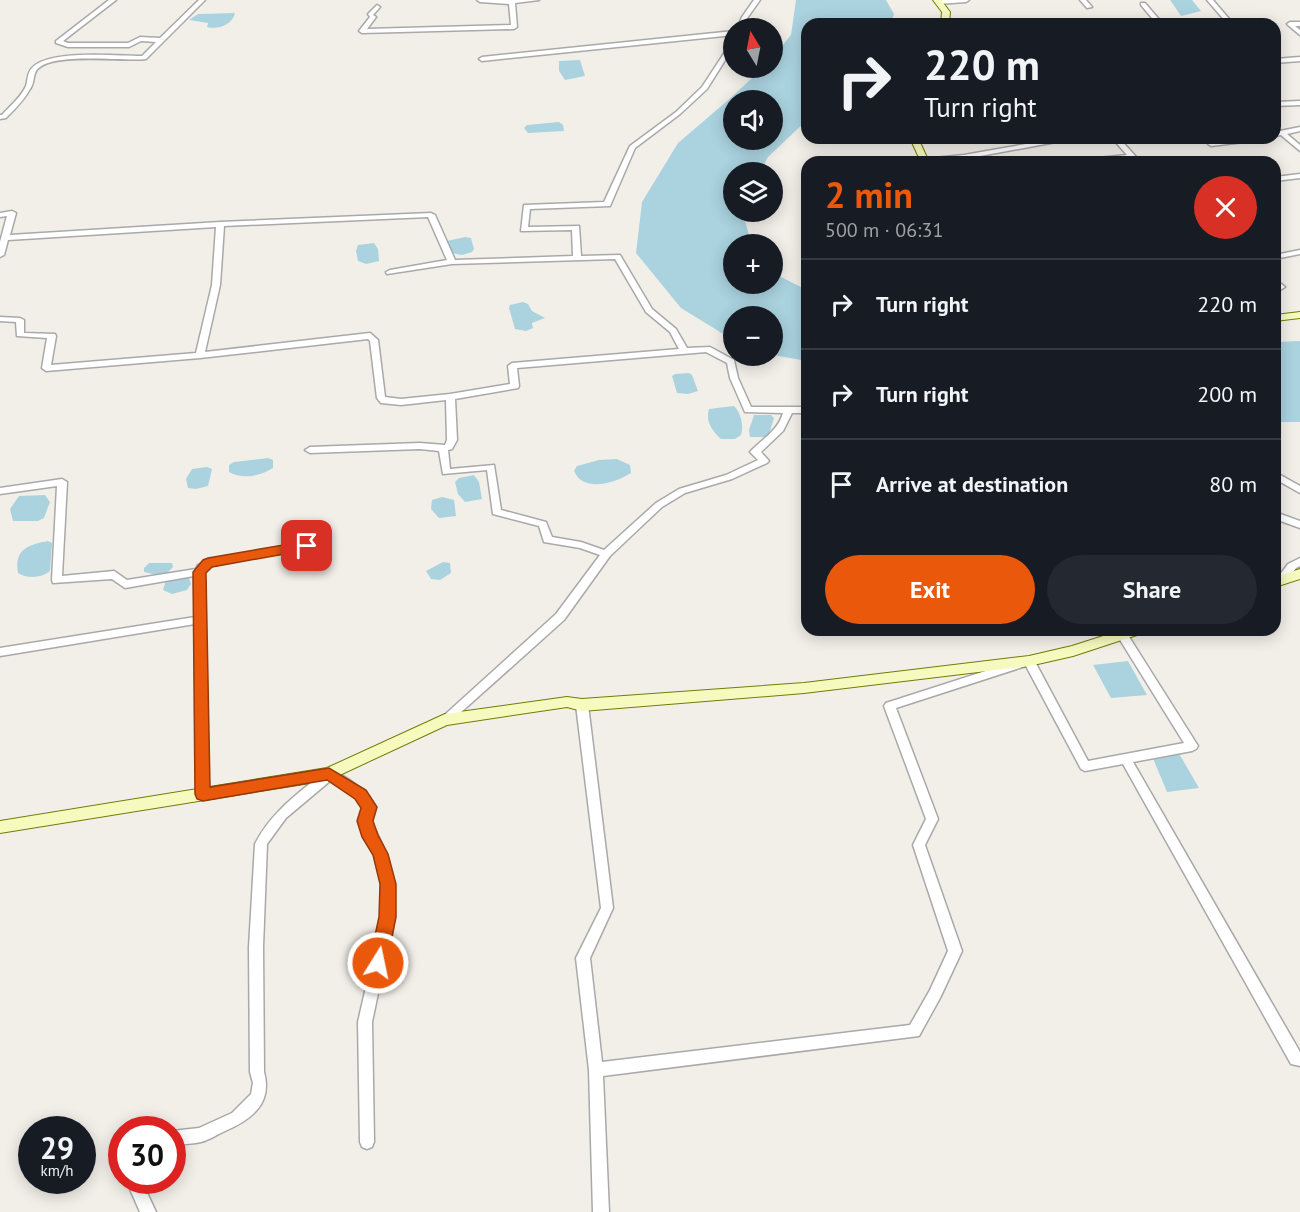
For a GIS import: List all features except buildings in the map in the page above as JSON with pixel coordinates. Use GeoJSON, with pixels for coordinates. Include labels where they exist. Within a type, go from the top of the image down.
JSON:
{"type":"FeatureCollection","features":[{"type":"Feature","properties":{"kind":"street"},"geometry":{"type":"LineString","coordinates":[[113,0],[58,42],[68,45],[129,45],[140,39],[159,40]]}},
{"type":"Feature","properties":{"kind":"street"},"geometry":{"type":"LineString","coordinates":[[0,117],[4,117],[29,87],[36,67],[47,62],[68,58],[144,58],[159,40],[184,20],[202,0]]}},
{"type":"Feature","properties":{"kind":"street"},"geometry":{"type":"LineString","coordinates":[[480,0],[512,2],[536,0]]}},
{"type":"Feature","properties":{"kind":"street"},"geometry":{"type":"LineString","coordinates":[[744,18],[757,0]]}},
{"type":"Feature","properties":{"kind":"street"},"geometry":{"type":"LineString","coordinates":[[938,1],[966,0]]}},
{"type":"Feature","properties":{"kind":"street"},"geometry":{"type":"LineString","coordinates":[[1083,0],[1089,7]]}},
{"type":"Feature","properties":{"kind":"street"},"geometry":{"type":"LineString","coordinates":[[1210,0],[1225,18]]}},
{"type":"Feature","properties":{"kind":"street"},"geometry":{"type":"LineString","coordinates":[[938,1],[946,12],[946,18]]}},
{"type":"Feature","properties":{"kind":"street"},"geometry":{"type":"LineString","coordinates":[[377,7],[370,15],[373,17],[362,31],[514,27],[512,2]]}},
{"type":"Feature","properties":{"kind":"street"},"geometry":{"type":"LineString","coordinates":[[1143,4],[1155,18]]}},
{"type":"Feature","properties":{"kind":"street"},"geometry":{"type":"LineString","coordinates":[[1300,24],[1290,24],[1300,33]]}},
{"type":"Feature","properties":{"kind":"street"},"geometry":{"type":"LineString","coordinates":[[482,59],[723,34]]}},
{"type":"Feature","properties":{"kind":"street"},"geometry":{"type":"LineString","coordinates":[[577,258],[576,228],[524,229],[527,207],[607,204],[632,147],[705,88],[723,58]]}},
{"type":"Feature","properties":{"kind":"street"},"geometry":{"type":"LineString","coordinates":[[1281,61],[1300,60]]}},
{"type":"Feature","properties":{"kind":"street"},"geometry":{"type":"LineString","coordinates":[[1281,104],[1300,103]]}},
{"type":"Feature","properties":{"kind":"street"},"geometry":{"type":"LineString","coordinates":[[1281,133],[1300,129]]}},
{"type":"Feature","properties":{"kind":"street"},"geometry":{"type":"LineString","coordinates":[[1281,136],[1300,148]]}},
{"type":"Feature","properties":{"kind":"street"},"geometry":{"type":"LineString","coordinates":[[970,156],[1037,144]]}},
{"type":"Feature","properties":{"kind":"street"},"geometry":{"type":"LineString","coordinates":[[1121,144],[1132,156]]}},
{"type":"Feature","properties":{"kind":"street"},"geometry":{"type":"LineString","coordinates":[[1281,178],[1300,176]]}},
{"type":"Feature","properties":{"kind":"street"},"geometry":{"type":"LineString","coordinates":[[0,215],[12,213],[0,255]]}},
{"type":"Feature","properties":{"kind":"street"},"geometry":{"type":"LineString","coordinates":[[5,238],[220,224],[430,215],[452,262]]}},
{"type":"Feature","properties":{"kind":"street"},"geometry":{"type":"LineString","coordinates":[[200,355],[216,285],[220,224]]}},
{"type":"Feature","properties":{"kind":"street"},"geometry":{"type":"LineString","coordinates":[[1281,255],[1300,252]]}},
{"type":"Feature","properties":{"kind":"street"},"geometry":{"type":"LineString","coordinates":[[390,272],[452,262],[617,257],[649,310],[673,331],[684,351]]}},
{"type":"Feature","properties":{"kind":"street"},"geometry":{"type":"LineString","coordinates":[[1281,317],[1300,315]]}},
{"type":"Feature","properties":{"kind":"street"},"geometry":{"type":"LineString","coordinates":[[0,319],[20,320],[20,334],[23,335],[52,336],[46,368],[200,355],[370,336],[374,340],[381,398],[384,401],[400,402],[450,397],[515,386],[512,366],[706,349],[731,362],[734,378],[748,410],[801,410]]}},
{"type":"Feature","properties":{"kind":"street"},"geometry":{"type":"LineString","coordinates":[[310,450],[449,447],[452,440],[450,397]]}},
{"type":"Feature","properties":{"kind":"street"},"geometry":{"type":"LineString","coordinates":[[445,720],[560,617],[606,554],[660,505],[682,491],[729,477],[764,461],[755,452],[781,429],[788,410]]}},
{"type":"Feature","properties":{"kind":"street"},"geometry":{"type":"LineString","coordinates":[[443,448],[446,472],[491,467],[496,512],[543,524],[548,540],[581,545],[606,554]]}},
{"type":"Feature","properties":{"kind":"street"},"geometry":{"type":"LineString","coordinates":[[1281,479],[1300,490]]}},
{"type":"Feature","properties":{"kind":"street"},"geometry":{"type":"LineString","coordinates":[[0,491],[62,482],[57,580],[114,575],[125,584],[200,572],[208,563],[275,553],[323,542]]}},
{"type":"Feature","properties":{"kind":"street"},"geometry":{"type":"LineString","coordinates":[[1281,517],[1300,525]]}},
{"type":"Feature","properties":{"kind":"street"},"geometry":{"type":"LineString","coordinates":[[1281,578],[1300,561]]}},
{"type":"Feature","properties":{"kind":"street"},"geometry":{"type":"LineString","coordinates":[[200,572],[203,794]]}},
{"type":"Feature","properties":{"kind":"street"},"geometry":{"type":"LineString","coordinates":[[1281,580],[1300,574]]}},
{"type":"Feature","properties":{"kind":"street"},"geometry":{"type":"LineString","coordinates":[[0,652],[199,620]]}},
{"type":"Feature","properties":{"kind":"street"},"geometry":{"type":"LineString","coordinates":[[596,1070],[914,1031],[935,994],[955,951],[919,845],[932,819],[890,706],[1029,661],[1073,651],[1119,636]]}},
{"type":"Feature","properties":{"kind":"street"},"geometry":{"type":"LineString","coordinates":[[1029,661],[1085,766],[1192,746],[1123,636]]}},
{"type":"Feature","properties":{"kind":"street"},"geometry":{"type":"LineString","coordinates":[[0,827],[329,774],[445,720],[567,702],[582,705],[894,678],[1029,661]]}},
{"type":"Feature","properties":{"kind":"street"},"geometry":{"type":"LineString","coordinates":[[582,705],[608,908],[583,958],[596,1070],[601,1212]]}},
{"type":"Feature","properties":{"kind":"street"},"geometry":{"type":"LineString","coordinates":[[1126,759],[1296,1059],[1300,1059]]}},
{"type":"Feature","properties":{"kind":"street"},"geometry":{"type":"LineString","coordinates":[[186,1136],[204,1133],[237,1118],[258,1097],[260,1083],[257,1072],[255,947],[261,844],[265,834],[278,820],[329,774]]}},
{"type":"Feature","properties":{"kind":"street"},"geometry":{"type":"LineString","coordinates":[[329,774],[360,795],[369,807],[365,821],[370,837],[380,854],[388,884],[387,917],[375,982],[364,1022],[367,1142]]}},
{"type":"Feature","properties":{"kind":"street"},"geometry":{"type":"LineString","coordinates":[[140,1194],[148,1212]]}},
{"type":"Feature","properties":{"kind":"water"},"geometry":{"type":"Polygon","coordinates":[[[796,0],[886,0],[894,14],[893,18],[801,18],[801,126],[783,143],[783,90],[739,90],[752,78],[783,78],[783,45],[791,35],[796,0]]]}},
{"type":"Feature","properties":{"kind":"water"},"geometry":{"type":"Polygon","coordinates":[[[1170,0],[1192,0],[1201,11],[1181,16],[1170,0]]]}},
{"type":"Feature","properties":{"kind":"water"},"geometry":{"type":"Polygon","coordinates":[[[235,13],[231,21],[216,28],[207,27],[208,23],[189,20],[198,14],[235,13]]]}},
{"type":"Feature","properties":{"kind":"water"},"geometry":{"type":"Polygon","coordinates":[[[580,60],[585,76],[565,80],[559,71],[559,61],[580,60]]]}},
{"type":"Feature","properties":{"kind":"water"},"geometry":{"type":"Polygon","coordinates":[[[723,105],[723,150],[775,150],[765,162],[723,162],[723,222],[746,222],[748,234],[723,234],[723,294],[783,294],[783,278],[801,287],[801,360],[783,357],[783,306],[723,306],[723,334],[681,308],[636,253],[642,202],[678,143],[723,105]]]}},
{"type":"Feature","properties":{"kind":"water"},"geometry":{"type":"Polygon","coordinates":[[[559,122],[563,125],[564,131],[528,133],[524,128],[527,125],[559,122]]]}},
{"type":"Feature","properties":{"kind":"water"},"geometry":{"type":"Polygon","coordinates":[[[471,238],[474,249],[472,252],[462,255],[451,253],[447,241],[471,238]]]}},
{"type":"Feature","properties":{"kind":"water"},"geometry":{"type":"Polygon","coordinates":[[[374,243],[378,249],[379,261],[366,264],[358,261],[356,251],[358,245],[374,243]]]}},
{"type":"Feature","properties":{"kind":"water"},"geometry":{"type":"Polygon","coordinates":[[[523,302],[528,304],[532,311],[545,318],[532,323],[533,328],[526,331],[515,329],[509,308],[510,305],[523,302]]]}},
{"type":"Feature","properties":{"kind":"water"},"geometry":{"type":"Polygon","coordinates":[[[1300,341],[1300,422],[1281,422],[1281,342],[1300,341]]]}},
{"type":"Feature","properties":{"kind":"water"},"geometry":{"type":"Polygon","coordinates":[[[689,373],[698,391],[688,394],[677,393],[672,376],[689,373]]]}},
{"type":"Feature","properties":{"kind":"water"},"geometry":{"type":"Polygon","coordinates":[[[734,406],[741,420],[741,435],[735,439],[721,439],[709,422],[709,409],[734,406]]]}},
{"type":"Feature","properties":{"kind":"water"},"geometry":{"type":"Polygon","coordinates":[[[754,415],[771,415],[774,418],[768,437],[750,437],[749,430],[754,415]]]}},
{"type":"Feature","properties":{"kind":"water"},"geometry":{"type":"Polygon","coordinates":[[[268,458],[273,460],[273,468],[263,473],[240,476],[229,472],[229,465],[234,462],[268,458]]]}},
{"type":"Feature","properties":{"kind":"water"},"geometry":{"type":"Polygon","coordinates":[[[617,459],[630,465],[631,473],[609,483],[585,482],[578,478],[574,471],[577,466],[599,460],[617,459]]]}},
{"type":"Feature","properties":{"kind":"water"},"geometry":{"type":"Polygon","coordinates":[[[207,467],[212,469],[208,486],[188,488],[186,479],[192,469],[207,467]]]}},
{"type":"Feature","properties":{"kind":"water"},"geometry":{"type":"Polygon","coordinates":[[[474,475],[479,482],[482,499],[465,502],[458,494],[455,482],[459,478],[474,475]]]}},
{"type":"Feature","properties":{"kind":"water"},"geometry":{"type":"Polygon","coordinates":[[[45,495],[50,502],[44,518],[38,521],[13,521],[10,509],[19,496],[45,495]]]}},
{"type":"Feature","properties":{"kind":"water"},"geometry":{"type":"Polygon","coordinates":[[[442,497],[454,500],[456,516],[439,518],[431,509],[432,500],[442,497]]]}},
{"type":"Feature","properties":{"kind":"water"},"geometry":{"type":"Polygon","coordinates":[[[48,541],[52,543],[50,571],[34,577],[18,573],[20,553],[34,544],[48,541]]]}},
{"type":"Feature","properties":{"kind":"water"},"geometry":{"type":"Polygon","coordinates":[[[443,562],[450,563],[451,573],[440,580],[431,579],[426,571],[443,562]]]}},
{"type":"Feature","properties":{"kind":"water"},"geometry":{"type":"Polygon","coordinates":[[[149,563],[172,563],[173,567],[166,574],[157,575],[144,572],[144,568],[149,563]]]}},
{"type":"Feature","properties":{"kind":"water"},"geometry":{"type":"Polygon","coordinates":[[[189,578],[191,584],[187,590],[172,594],[163,590],[166,580],[189,578]]]}},
{"type":"Feature","properties":{"kind":"water"},"geometry":{"type":"Polygon","coordinates":[[[1128,661],[1147,695],[1111,698],[1093,665],[1128,661]]]}},
{"type":"Feature","properties":{"kind":"water"},"geometry":{"type":"Polygon","coordinates":[[[1177,750],[1199,788],[1167,792],[1152,756],[1177,750]]]}},
{"type":"Feature","properties":{"kind":"route"},"geometry":{"type":"LineString","coordinates":[[307,546],[208,563],[202,567],[199,620],[203,794],[329,774],[360,795],[369,807],[365,821],[370,837],[380,854],[388,884],[387,917],[378,963]]}}]}
